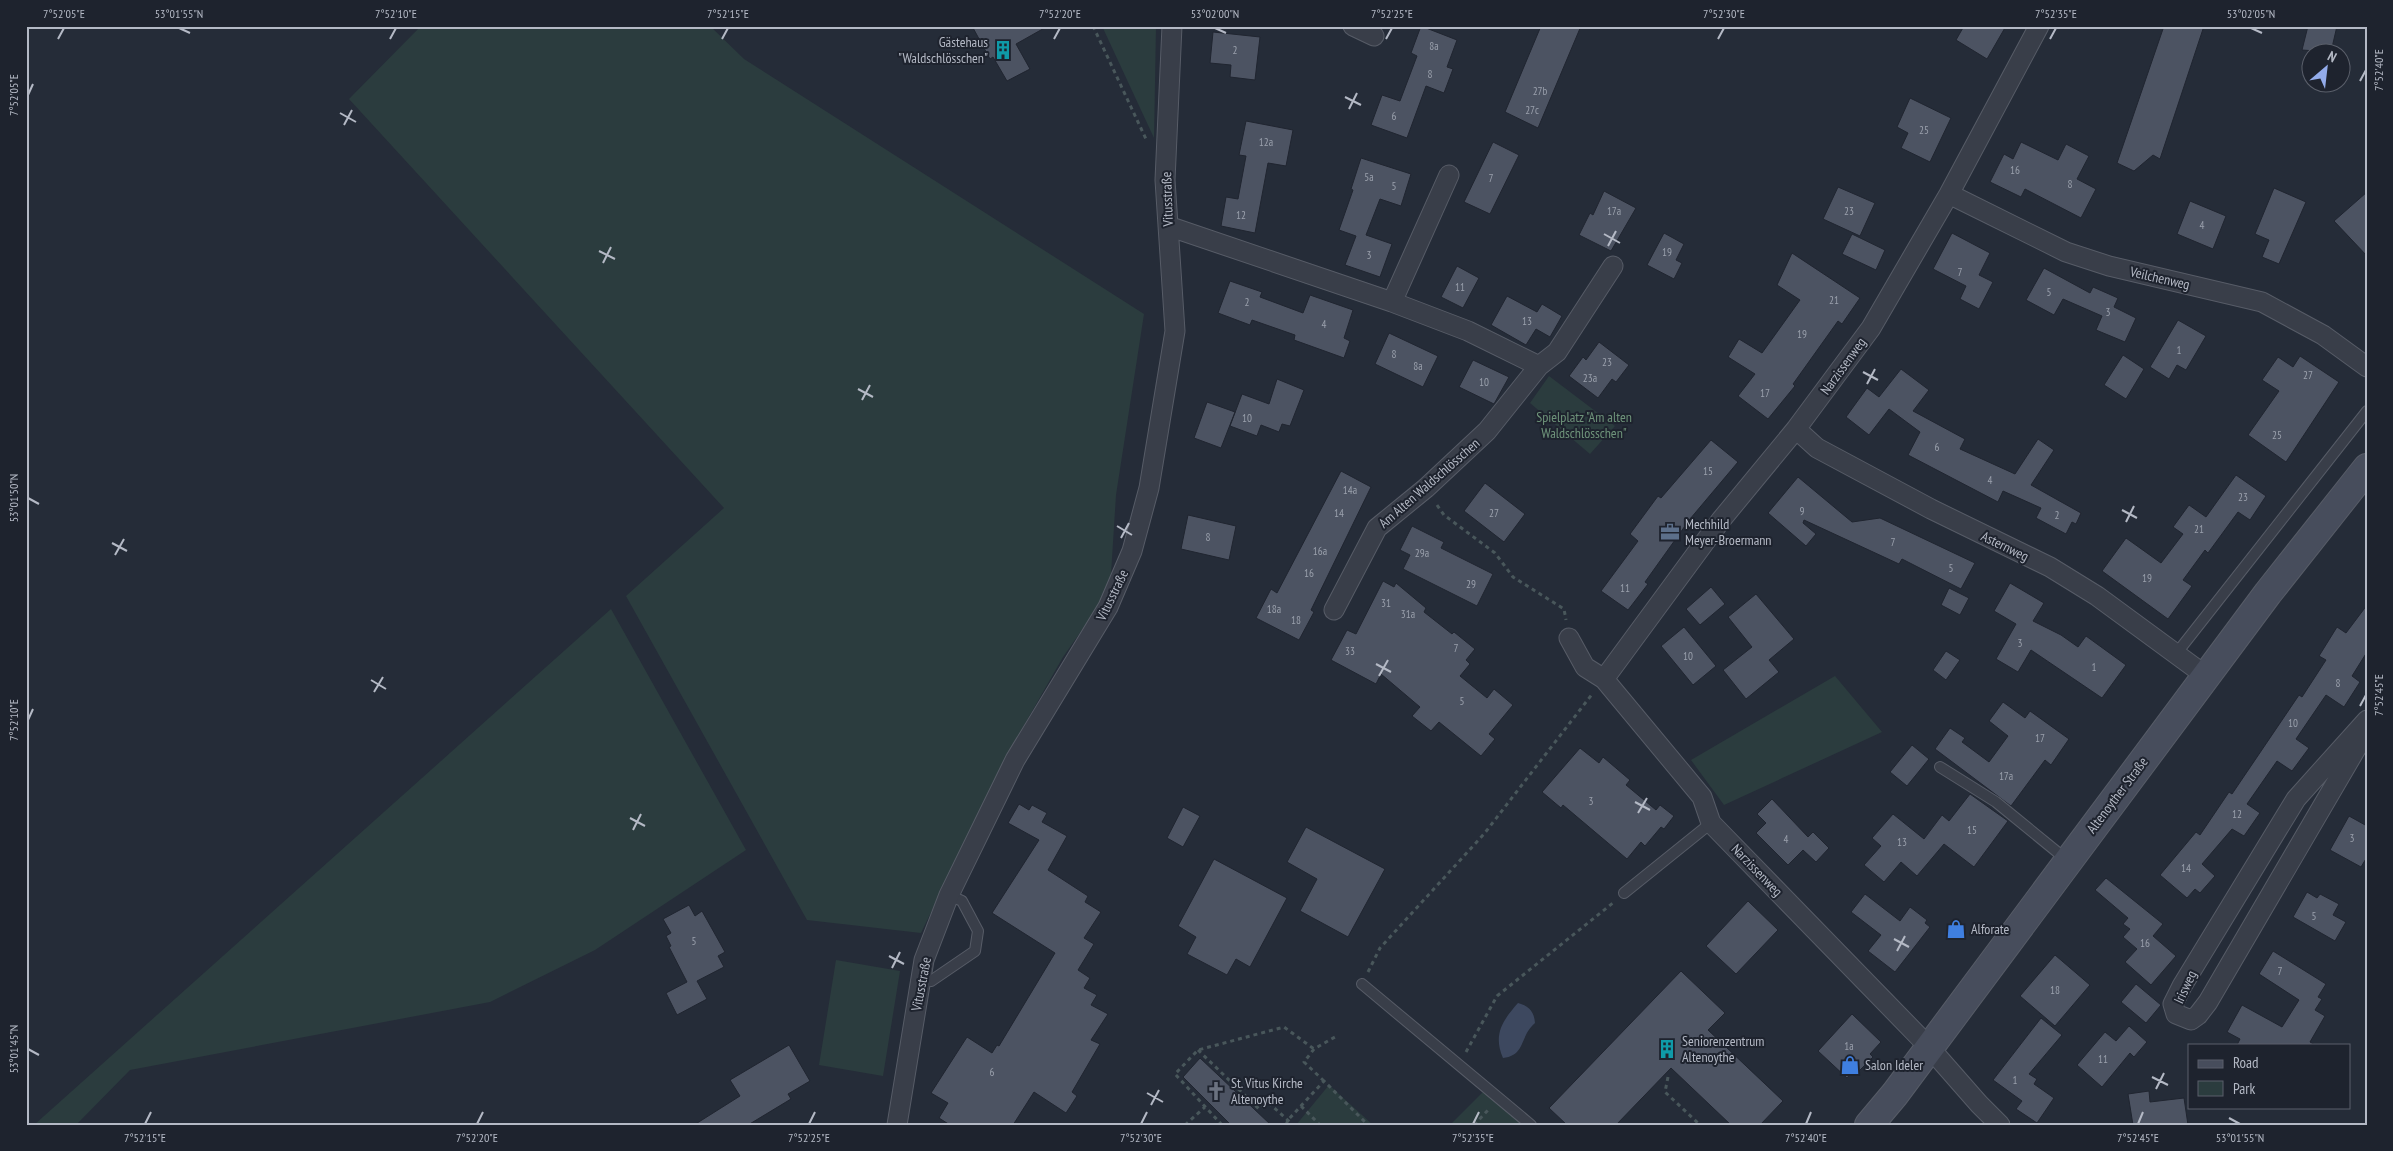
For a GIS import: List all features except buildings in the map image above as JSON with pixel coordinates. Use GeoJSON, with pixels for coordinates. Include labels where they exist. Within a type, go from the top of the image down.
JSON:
{"type":"FeatureCollection","features":[{"type":"Feature","properties":{"kind":"main road","name":"Altenoyther Straße"},"geometry":{"type":"LineString","coordinates":[[1869,1125],[2206,676],[2367,468]]}},
{"type":"Feature","properties":{"kind":"street","name":"Vitusstraße"},"geometry":{"type":"LineString","coordinates":[[897,1125],[924,960],[949,895],[1015,760],[1108,607],[1132,551],[1149,488],[1175,331],[1165,180],[1172,26]]}},
{"type":"Feature","properties":{"kind":"street"},"geometry":{"type":"LineString","coordinates":[[1353,26],[1374,36]]}},
{"type":"Feature","properties":{"kind":"street","name":"Narzissenweg"},"geometry":{"type":"LineString","coordinates":[[1604,679],[1721,520],[1796,429],[1871,328],[1949,194],[2039,26]]}},
{"type":"Feature","properties":{"kind":"street"},"geometry":{"type":"LineString","coordinates":[[1392,302],[1449,175]]}},
{"type":"Feature","properties":{"kind":"street","name":"Veilchenweg"},"geometry":{"type":"LineString","coordinates":[[1949,194],[2066,252],[2109,266],[2262,302],[2323,334],[2367,367]]}},
{"type":"Feature","properties":{"kind":"street"},"geometry":{"type":"LineString","coordinates":[[1168,226],[1392,302],[1468,331],[1539,366]]}},
{"type":"Feature","properties":{"kind":"street","name":"Am Alten Waldschlösschen"},"geometry":{"type":"LineString","coordinates":[[1334,610],[1377,528],[1426,488],[1487,432],[1539,366],[1557,352],[1612,266]]}},
{"type":"Feature","properties":{"kind":"street","name":"Asternweg"},"geometry":{"type":"LineString","coordinates":[[1796,429],[1817,448],[1931,509],[2050,567],[2097,596],[2206,676]]}},
{"type":"Feature","properties":{"kind":"street","name":"Narzissenweg"},"geometry":{"type":"LineString","coordinates":[[1569,638],[1585,666],[1604,679],[1702,796],[1711,823],[1929,1047],[1978,1104],[2000,1125]]}},
{"type":"Feature","properties":{"kind":"street","name":"Irisweg"},"geometry":{"type":"LineString","coordinates":[[2367,720],[2296,799],[2182,986],[2173,1004],[2176,1014],[2191,1020],[2198,1016],[2208,1002],[2367,730]]}},
{"type":"Feature","properties":{"kind":"lane"},"geometry":{"type":"LineString","coordinates":[[2176,654],[2367,411]]}},
{"type":"Feature","properties":{"kind":"lane"},"geometry":{"type":"LineString","coordinates":[[1940,767],[1996,802],[2067,860]]}},
{"type":"Feature","properties":{"kind":"lane"},"geometry":{"type":"LineString","coordinates":[[1624,893],[1711,823]]}},
{"type":"Feature","properties":{"kind":"lane"},"geometry":{"type":"LineString","coordinates":[[920,982],[931,981],[975,951],[978,931],[962,900],[949,895]]}},
{"type":"Feature","properties":{"kind":"lane"},"geometry":{"type":"LineString","coordinates":[[1362,984],[1460,1063],[1531,1125]]}},
{"type":"Feature","properties":{"kind":"path"},"geometry":{"type":"LineString","coordinates":[[1093,26],[1148,144]]}},
{"type":"Feature","properties":{"kind":"path"},"geometry":{"type":"LineString","coordinates":[[1426,488],[1444,515],[1495,553],[1513,577],[1564,609],[1569,638]]}},
{"type":"Feature","properties":{"kind":"path"},"geometry":{"type":"LineString","coordinates":[[1362,984],[1380,948],[1484,834],[1604,679]]}},
{"type":"Feature","properties":{"kind":"path"},"geometry":{"type":"LineString","coordinates":[[1460,1063],[1497,996],[1624,893]]}},
{"type":"Feature","properties":{"kind":"path"},"geometry":{"type":"LineString","coordinates":[[1222,1125],[1175,1074],[1198,1050],[1284,1027],[1314,1049]]}},
{"type":"Feature","properties":{"kind":"path"},"geometry":{"type":"LineString","coordinates":[[1335,1037],[1314,1049],[1304,1062],[1368,1125]]}},
{"type":"Feature","properties":{"kind":"path"},"geometry":{"type":"LineString","coordinates":[[1198,1050],[1259,1109],[1269,1103],[1293,1125]]}},
{"type":"Feature","properties":{"kind":"path"},"geometry":{"type":"LineString","coordinates":[[1668,1076],[1665,1092],[1700,1125]]}},
{"type":"Feature","properties":{"kind":"path"},"geometry":{"type":"LineString","coordinates":[[1286,1125],[1288,1120],[1324,1081]]}},
{"type":"Feature","properties":{"kind":"path"},"geometry":{"type":"LineString","coordinates":[[1474,1125],[1500,1098]]}},
{"type":"Feature","properties":{"kind":"path"},"geometry":{"type":"LineString","coordinates":[[1301,1106],[1320,1125]]}},
{"type":"Feature","properties":{"kind":"path"},"geometry":{"type":"LineString","coordinates":[[1185,1125],[1205,1107]]}},
{"type":"Feature","properties":{"kind":"green space"},"geometry":{"type":"Polygon","coordinates":[[[421,26],[710,26],[744,59],[1144,314],[1116,495],[1110,590],[1063,657],[1007,755],[921,933],[807,920],[626,596],[724,508],[349,99],[421,26]]]}},
{"type":"Feature","properties":{"kind":"green space"},"geometry":{"type":"Polygon","coordinates":[[[1102,26],[1156,26],[1154,138],[1102,26]]]}},
{"type":"Feature","properties":{"kind":"green space","name":"Spielplatz \"Am alten Waldschlösschen\""},"geometry":{"type":"Polygon","coordinates":[[[1549,376],[1615,426],[1590,454],[1530,403],[1549,376]]]}},
{"type":"Feature","properties":{"kind":"green space"},"geometry":{"type":"Polygon","coordinates":[[[611,609],[746,850],[595,950],[490,1002],[130,1070],[76,1125],[34,1125],[611,609]]]}},
{"type":"Feature","properties":{"kind":"green space"},"geometry":{"type":"Polygon","coordinates":[[[1835,676],[1882,732],[1724,805],[1691,760],[1835,676]]]}},
{"type":"Feature","properties":{"kind":"green space"},"geometry":{"type":"Polygon","coordinates":[[[836,960],[900,971],[883,1076],[819,1065],[836,960]]]}},
{"type":"Feature","properties":{"kind":"green space"},"geometry":{"type":"Polygon","coordinates":[[[1329,1085],[1373,1125],[1296,1125],[1329,1085]]]}},
{"type":"Feature","properties":{"kind":"green space"},"geometry":{"type":"Polygon","coordinates":[[[1484,1091],[1522,1125],[1450,1125],[1484,1091]]]}},
{"type":"Feature","properties":{"kind":"water"},"geometry":{"type":"Polygon","coordinates":[[[1518,1003],[1530,1010],[1535,1023],[1526,1034],[1519,1049],[1510,1056],[1503,1058],[1500,1050],[1499,1035],[1504,1022],[1518,1003]]]}},
{"type":"Feature","properties":{"kind":"place","name":"Gästehaus \"Waldschlösschen\""},"geometry":{"type":"Point","coordinates":[1003,50]}},
{"type":"Feature","properties":{"kind":"place","name":"Mechhild Meyer-Broermann"},"geometry":{"type":"Point","coordinates":[1670,532]}},
{"type":"Feature","properties":{"kind":"place","name":"Alforate"},"geometry":{"type":"Point","coordinates":[1956,929]}},
{"type":"Feature","properties":{"kind":"place","name":"Seniorenzentrum Altenoythe"},"geometry":{"type":"Point","coordinates":[1667,1049]}},
{"type":"Feature","properties":{"kind":"place","name":"Salon Ideler"},"geometry":{"type":"Point","coordinates":[1850,1065]}},
{"type":"Feature","properties":{"kind":"place","name":"St. Vitus Kirche Altenoythe"},"geometry":{"type":"Point","coordinates":[1216,1091]}}]}
